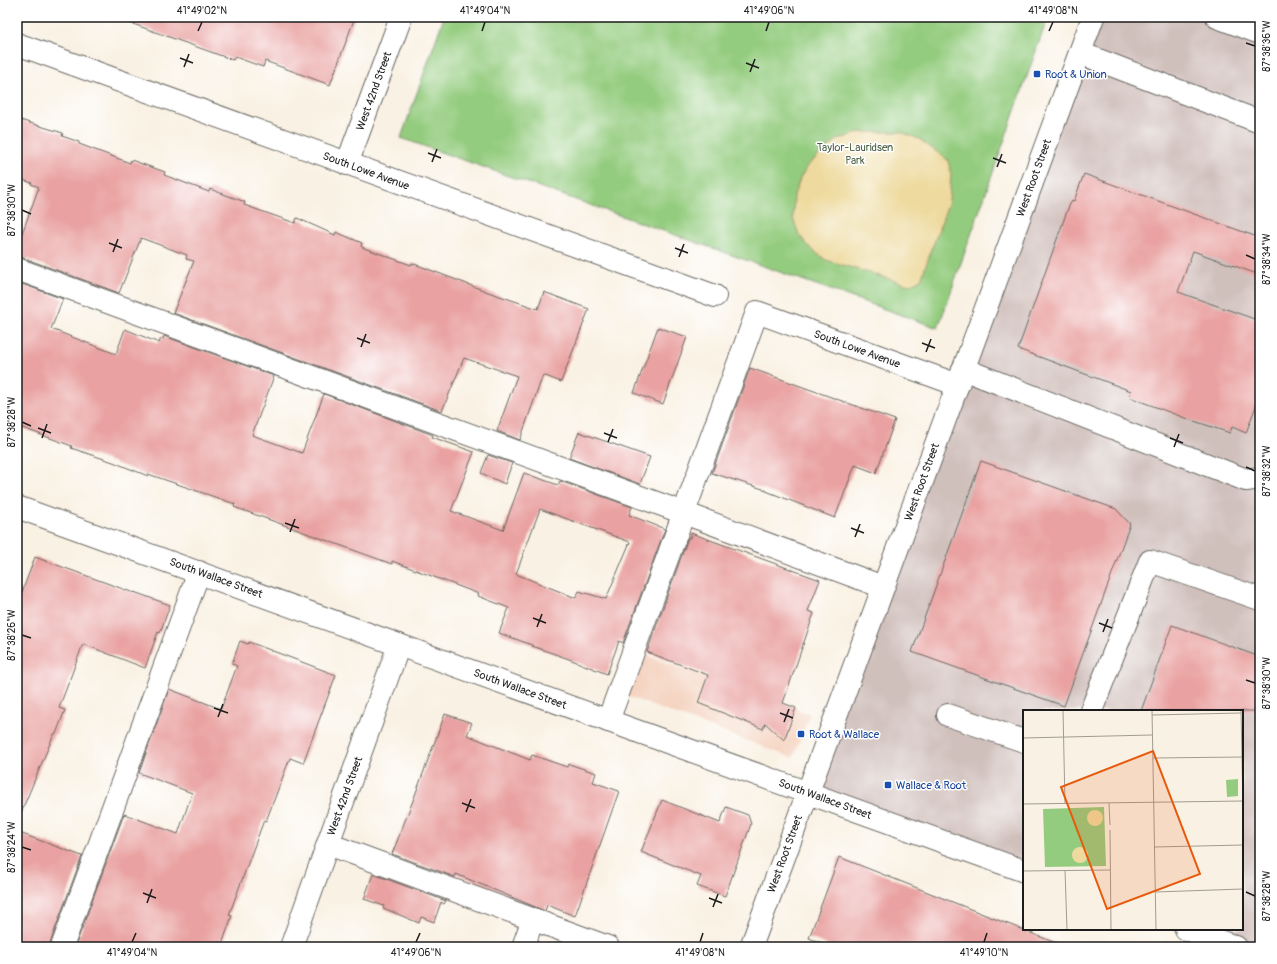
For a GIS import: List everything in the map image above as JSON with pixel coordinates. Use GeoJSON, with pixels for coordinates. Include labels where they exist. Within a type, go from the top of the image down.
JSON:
{"type":"FeatureCollection","features":[{"type":"Feature","properties":{"kind":"street","name":"West 42nd Street"},"geometry":{"type":"LineString","coordinates":[[347,164],[401,17]]}},
{"type":"Feature","properties":{"kind":"street","name":"West Root Street"},"geometry":{"type":"LineString","coordinates":[[751,947],[1093,17]]}},
{"type":"Feature","properties":{"kind":"street"},"geometry":{"type":"LineString","coordinates":[[1217,17],[1260,32]]}},
{"type":"Feature","properties":{"kind":"street","name":"South Lowe Avenue"},"geometry":{"type":"LineString","coordinates":[[17,44],[715,296]]}},
{"type":"Feature","properties":{"kind":"street"},"geometry":{"type":"LineString","coordinates":[[1080,53],[1260,122]]}},
{"type":"Feature","properties":{"kind":"street"},"geometry":{"type":"LineString","coordinates":[[17,269],[883,587]]}},
{"type":"Feature","properties":{"kind":"street","name":"South Lowe Avenue"},"geometry":{"type":"LineString","coordinates":[[684,513],[757,312],[960,377],[1246,480],[1260,478]]}},
{"type":"Feature","properties":{"kind":"street","name":"South Wallace Street"},"geometry":{"type":"LineString","coordinates":[[17,506],[1023,871]]}},
{"type":"Feature","properties":{"kind":"street"},"geometry":{"type":"LineString","coordinates":[[608,720],[684,513]]}},
{"type":"Feature","properties":{"kind":"street"},"geometry":{"type":"LineString","coordinates":[[1091,710],[1150,561],[1260,599]]}},
{"type":"Feature","properties":{"kind":"street"},"geometry":{"type":"LineString","coordinates":[[62,947],[199,572]]}},
{"type":"Feature","properties":{"kind":"street","name":"West 42nd Street"},"geometry":{"type":"LineString","coordinates":[[291,947],[399,644]]}},
{"type":"Feature","properties":{"kind":"street"},"geometry":{"type":"LineString","coordinates":[[948,715],[1023,741]]}},
{"type":"Feature","properties":{"kind":"street"},"geometry":{"type":"LineString","coordinates":[[328,844],[608,947]]}},
{"type":"Feature","properties":{"kind":"street"},"geometry":{"type":"LineString","coordinates":[[524,947],[533,919]]}},
{"type":"Feature","properties":{"kind":"street"},"geometry":{"type":"LineString","coordinates":[[1188,930],[1212,943],[1236,947]]}},
{"type":"Feature","properties":{"kind":"shaded area"},"geometry":{"type":"Polygon","coordinates":[[[1089,17],[1260,17],[1260,947],[1218,947],[1173,930],[1243,930],[1243,710],[1023,710],[1023,874],[806,792],[1089,17]]]}},
{"type":"Feature","properties":{"kind":"shaded area"},"geometry":{"type":"Polygon","coordinates":[[[634,651],[810,714],[793,758],[618,693],[634,651]]]}},
{"type":"Feature","properties":{"kind":"green space","name":"Taylor-Lauridsen Park"},"geometry":{"type":"Polygon","coordinates":[[[444,17],[1048,17],[938,328],[401,138],[444,17]]]}},
{"type":"Feature","properties":{"kind":"sand"},"geometry":{"type":"Polygon","coordinates":[[[557,17],[607,17],[582,22],[557,17]]]}},
{"type":"Feature","properties":{"kind":"sand"},"geometry":{"type":"Polygon","coordinates":[[[861,132],[901,132],[919,139],[948,160],[951,175],[949,201],[921,279],[909,285],[826,260],[812,250],[799,235],[793,218],[794,195],[801,176],[810,163],[837,140],[861,132]]]}},
{"type":"Feature","properties":{"kind":"building"},"geometry":{"type":"Polygon","coordinates":[[[123,17],[355,17],[330,85],[265,61],[263,67],[235,57],[233,60],[122,20],[123,17]]]}},
{"type":"Feature","properties":{"kind":"building"},"geometry":{"type":"Polygon","coordinates":[[[17,119],[63,133],[62,136],[79,142],[79,144],[130,163],[131,160],[165,172],[164,175],[209,192],[210,189],[245,202],[244,205],[295,223],[297,218],[335,235],[336,232],[362,243],[361,246],[364,248],[411,265],[412,263],[538,309],[544,292],[589,309],[561,382],[543,375],[520,440],[497,431],[517,376],[464,358],[442,411],[173,313],[194,261],[186,259],[187,255],[141,238],[119,293],[21,257],[17,257],[17,247],[39,187],[17,178],[17,119]]]}},
{"type":"Feature","properties":{"kind":"building"},"geometry":{"type":"Polygon","coordinates":[[[1084,174],[1260,238],[1260,275],[1193,251],[1178,292],[1260,321],[1260,395],[1246,433],[1232,427],[1230,433],[1185,418],[1129,397],[1131,391],[1018,349],[1067,211],[1072,200],[1074,201],[1084,174]]]}},
{"type":"Feature","properties":{"kind":"building"},"geometry":{"type":"Polygon","coordinates":[[[17,282],[63,299],[51,329],[116,354],[125,329],[159,343],[161,338],[163,339],[164,336],[274,376],[252,435],[302,453],[324,394],[474,452],[451,511],[503,530],[524,473],[558,485],[560,481],[632,507],[629,515],[665,529],[623,643],[619,641],[607,674],[499,633],[509,608],[478,596],[479,594],[392,561],[392,564],[234,507],[235,504],[148,474],[148,476],[71,448],[72,446],[17,426],[17,282]],[[540,509],[516,574],[576,598],[579,591],[606,599],[630,542],[540,509]]]}},
{"type":"Feature","properties":{"kind":"building"},"geometry":{"type":"Polygon","coordinates":[[[658,327],[687,337],[663,404],[634,393],[658,327]]]}},
{"type":"Feature","properties":{"kind":"building"},"geometry":{"type":"Polygon","coordinates":[[[750,368],[895,420],[876,473],[855,465],[835,518],[766,490],[712,473],[750,368]]]}},
{"type":"Feature","properties":{"kind":"building"},"geometry":{"type":"Polygon","coordinates":[[[579,432],[650,457],[640,484],[569,458],[579,432]]]}},
{"type":"Feature","properties":{"kind":"building"},"geometry":{"type":"Polygon","coordinates":[[[488,455],[512,463],[505,484],[481,473],[488,455]]]}},
{"type":"Feature","properties":{"kind":"building"},"geometry":{"type":"Polygon","coordinates":[[[981,461],[1116,509],[1130,524],[1064,706],[912,652],[981,461]]]}},
{"type":"Feature","properties":{"kind":"building"},"geometry":{"type":"Polygon","coordinates":[[[691,533],[820,580],[808,611],[814,613],[783,703],[796,708],[784,740],[765,723],[763,729],[698,703],[708,675],[647,652],[691,533]]]}},
{"type":"Feature","properties":{"kind":"building"},"geometry":{"type":"Polygon","coordinates":[[[35,557],[170,605],[145,668],[83,644],[59,708],[65,710],[17,822],[17,590],[22,592],[35,557]]]}},
{"type":"Feature","properties":{"kind":"building"},"geometry":{"type":"Polygon","coordinates":[[[1172,625],[1260,657],[1260,711],[1141,710],[1172,625]]]}},
{"type":"Feature","properties":{"kind":"building"},"geometry":{"type":"Polygon","coordinates":[[[240,641],[248,644],[249,642],[336,675],[303,763],[290,758],[266,821],[264,820],[229,915],[232,916],[221,947],[75,947],[124,814],[178,834],[192,793],[139,773],[169,689],[221,709],[237,666],[232,664],[240,641]]]}},
{"type":"Feature","properties":{"kind":"building"},"geometry":{"type":"Polygon","coordinates":[[[445,714],[472,723],[467,735],[530,760],[532,755],[567,767],[569,764],[596,773],[593,782],[619,791],[575,916],[547,905],[545,911],[456,874],[455,877],[392,854],[445,714]]]}},
{"type":"Feature","properties":{"kind":"building"},"geometry":{"type":"Polygon","coordinates":[[[662,800],[720,823],[726,807],[748,815],[751,824],[725,896],[697,886],[701,876],[641,852],[662,800]]]}},
{"type":"Feature","properties":{"kind":"building"},"geometry":{"type":"Polygon","coordinates":[[[17,832],[82,856],[50,943],[50,947],[17,947],[17,832]]]}},
{"type":"Feature","properties":{"kind":"building"},"geometry":{"type":"Polygon","coordinates":[[[839,857],[1061,945],[1061,947],[832,947],[809,938],[839,857]]]}},
{"type":"Feature","properties":{"kind":"building"},"geometry":{"type":"Polygon","coordinates":[[[373,874],[446,901],[444,904],[441,902],[434,922],[421,917],[419,923],[383,908],[384,906],[364,899],[373,874]]]}},
{"type":"Feature","properties":{"kind":"place","name":"Root & Union"},"geometry":{"type":"Point","coordinates":[1037,74]}},
{"type":"Feature","properties":{"kind":"place","name":"Root & Wallace"},"geometry":{"type":"Point","coordinates":[801,734]}},
{"type":"Feature","properties":{"kind":"place","name":"Wallace & Root"},"geometry":{"type":"Point","coordinates":[888,785]}}]}
